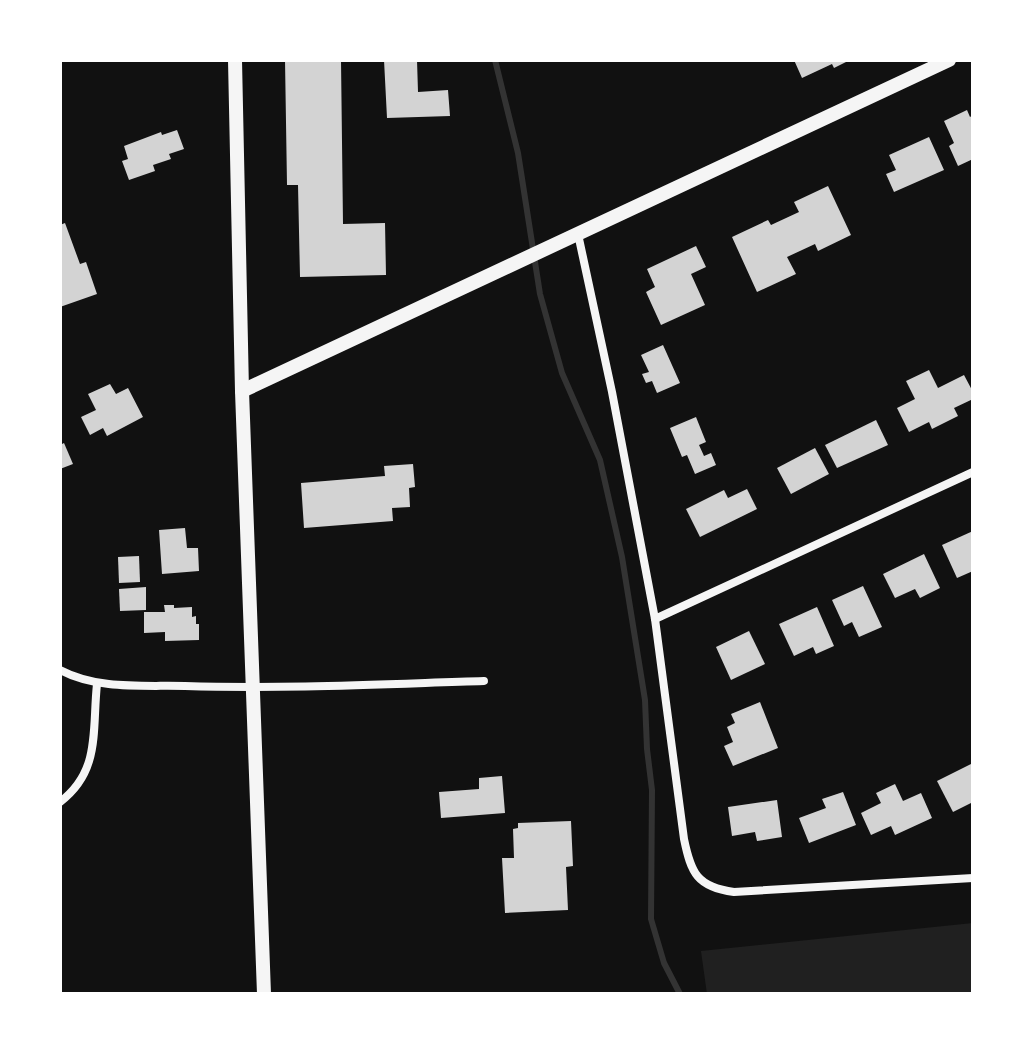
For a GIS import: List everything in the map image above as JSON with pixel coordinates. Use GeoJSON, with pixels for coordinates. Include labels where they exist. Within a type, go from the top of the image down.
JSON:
{"type":"FeatureCollection","features":[{"type":"Feature","properties":{"kind":"street"},"geometry":{"type":"LineString","coordinates":[[235,60],[242,391],[264,994]]}},
{"type":"Feature","properties":{"kind":"street"},"geometry":{"type":"LineString","coordinates":[[242,391],[553,246],[930,64],[949,60]]}},
{"type":"Feature","properties":{"kind":"street"},"geometry":{"type":"LineString","coordinates":[[578,234],[655,619],[684,839],[696,875],[707,885],[734,892],[973,878]]}},
{"type":"Feature","properties":{"kind":"street"},"geometry":{"type":"LineString","coordinates":[[655,619],[973,472]]}},
{"type":"Feature","properties":{"kind":"street"},"geometry":{"type":"LineString","coordinates":[[60,670],[97,684],[254,688],[484,681]]}},
{"type":"Feature","properties":{"kind":"street"},"geometry":{"type":"LineString","coordinates":[[60,802],[76,789],[89,767],[97,684]]}},
{"type":"Feature","properties":{"kind":"shaded area"},"geometry":{"type":"Polygon","coordinates":[[[973,923],[973,994],[707,994],[701,951],[973,923]]]}},
{"type":"Feature","properties":{"kind":"building"},"geometry":{"type":"Polygon","coordinates":[[[285,60],[341,60],[343,224],[385,223],[386,275],[300,277],[298,185],[287,185],[285,60]]]}},
{"type":"Feature","properties":{"kind":"building"},"geometry":{"type":"Polygon","coordinates":[[[384,60],[417,60],[418,92],[448,90],[450,116],[387,118],[384,60]]]}},
{"type":"Feature","properties":{"kind":"building"},"geometry":{"type":"Polygon","coordinates":[[[794,60],[850,60],[834,68],[832,64],[802,78],[794,60]]]}},
{"type":"Feature","properties":{"kind":"building"},"geometry":{"type":"Polygon","coordinates":[[[967,110],[970,117],[973,115],[973,159],[958,166],[949,146],[954,143],[944,121],[967,110]]]}},
{"type":"Feature","properties":{"kind":"building"},"geometry":{"type":"Polygon","coordinates":[[[177,130],[184,149],[169,154],[171,159],[153,165],[155,171],[129,180],[122,161],[128,159],[124,146],[161,132],[162,135],[177,130]]]}},
{"type":"Feature","properties":{"kind":"building"},"geometry":{"type":"Polygon","coordinates":[[[929,137],[944,170],[894,192],[886,174],[896,170],[889,155],[929,137]]]}},
{"type":"Feature","properties":{"kind":"building"},"geometry":{"type":"Polygon","coordinates":[[[828,186],[851,235],[818,251],[815,244],[787,257],[796,274],[757,292],[732,237],[768,220],[771,225],[799,212],[794,202],[828,186]]]}},
{"type":"Feature","properties":{"kind":"building"},"geometry":{"type":"Polygon","coordinates":[[[65,223],[80,264],[86,262],[97,294],[60,307],[60,225],[65,223]]]}},
{"type":"Feature","properties":{"kind":"building"},"geometry":{"type":"Polygon","coordinates":[[[696,246],[706,267],[691,274],[705,305],[661,325],[646,292],[655,287],[647,269],[696,246]]]}},
{"type":"Feature","properties":{"kind":"building"},"geometry":{"type":"Polygon","coordinates":[[[663,345],[680,383],[657,393],[652,381],[646,383],[642,374],[649,372],[641,355],[663,345]]]}},
{"type":"Feature","properties":{"kind":"building"},"geometry":{"type":"Polygon","coordinates":[[[929,370],[938,388],[964,375],[973,392],[973,399],[954,408],[958,416],[932,429],[929,422],[909,432],[897,408],[915,399],[906,381],[929,370]]]}},
{"type":"Feature","properties":{"kind":"building"},"geometry":{"type":"Polygon","coordinates":[[[110,384],[116,394],[128,388],[143,417],[107,436],[103,428],[90,435],[81,417],[96,410],[88,394],[110,384]]]}},
{"type":"Feature","properties":{"kind":"building"},"geometry":{"type":"Polygon","coordinates":[[[696,417],[706,442],[699,445],[704,456],[711,453],[716,465],[695,474],[687,455],[682,457],[670,428],[696,417]]]}},
{"type":"Feature","properties":{"kind":"building"},"geometry":{"type":"Polygon","coordinates":[[[876,420],[888,445],[837,468],[825,445],[876,420]]]}},
{"type":"Feature","properties":{"kind":"building"},"geometry":{"type":"Polygon","coordinates":[[[64,443],[73,464],[60,469],[60,445],[64,443]]]}},
{"type":"Feature","properties":{"kind":"building"},"geometry":{"type":"Polygon","coordinates":[[[815,448],[829,474],[791,494],[777,468],[815,448]]]}},
{"type":"Feature","properties":{"kind":"building"},"geometry":{"type":"Polygon","coordinates":[[[413,464],[415,487],[409,488],[410,507],[392,508],[393,521],[304,528],[301,483],[385,476],[384,466],[413,464]]]}},
{"type":"Feature","properties":{"kind":"building"},"geometry":{"type":"Polygon","coordinates":[[[747,489],[757,509],[700,537],[686,509],[724,490],[728,498],[747,489]]]}},
{"type":"Feature","properties":{"kind":"building"},"geometry":{"type":"Polygon","coordinates":[[[185,528],[187,548],[198,548],[199,571],[162,574],[159,530],[185,528]]]}},
{"type":"Feature","properties":{"kind":"building"},"geometry":{"type":"Polygon","coordinates":[[[973,531],[973,571],[957,578],[942,545],[973,531]]]}},
{"type":"Feature","properties":{"kind":"building"},"geometry":{"type":"Polygon","coordinates":[[[924,554],[940,588],[920,598],[915,589],[895,598],[883,574],[924,554]]]}},
{"type":"Feature","properties":{"kind":"building"},"geometry":{"type":"Polygon","coordinates":[[[139,556],[140,582],[119,583],[118,557],[139,556]]]}},
{"type":"Feature","properties":{"kind":"building"},"geometry":{"type":"Polygon","coordinates":[[[863,586],[882,627],[859,637],[852,622],[844,626],[832,600],[863,586]]]}},
{"type":"Feature","properties":{"kind":"building"},"geometry":{"type":"Polygon","coordinates":[[[146,587],[146,610],[120,611],[119,589],[146,587]]]}},
{"type":"Feature","properties":{"kind":"building"},"geometry":{"type":"Polygon","coordinates":[[[164,605],[192,607],[192,617],[196,616],[196,624],[199,624],[199,640],[165,641],[165,632],[144,633],[144,612],[165,612],[164,605]]]}},
{"type":"Feature","properties":{"kind":"building"},"geometry":{"type":"Polygon","coordinates":[[[817,607],[834,646],[816,654],[813,647],[794,656],[779,624],[817,607]]]}},
{"type":"Feature","properties":{"kind":"building"},"geometry":{"type":"Polygon","coordinates":[[[749,631],[765,664],[731,680],[716,647],[749,631]]]}},
{"type":"Feature","properties":{"kind":"building"},"geometry":{"type":"Polygon","coordinates":[[[760,702],[778,748],[733,766],[724,746],[733,742],[727,727],[735,723],[731,714],[760,702]]]}},
{"type":"Feature","properties":{"kind":"building"},"geometry":{"type":"Polygon","coordinates":[[[973,763],[973,802],[953,812],[937,781],[973,763]]]}},
{"type":"Feature","properties":{"kind":"building"},"geometry":{"type":"Polygon","coordinates":[[[502,776],[505,813],[441,818],[439,792],[479,789],[479,778],[502,776]]]}},
{"type":"Feature","properties":{"kind":"building"},"geometry":{"type":"Polygon","coordinates":[[[895,784],[903,801],[921,793],[932,818],[895,835],[891,826],[871,835],[861,813],[881,803],[876,793],[895,784]]]}},
{"type":"Feature","properties":{"kind":"building"},"geometry":{"type":"Polygon","coordinates":[[[843,792],[856,825],[809,843],[799,818],[826,808],[822,799],[843,792]]]}},
{"type":"Feature","properties":{"kind":"building"},"geometry":{"type":"Polygon","coordinates":[[[777,800],[782,837],[757,841],[755,832],[732,836],[728,807],[777,800]]]}},
{"type":"Feature","properties":{"kind":"building"},"geometry":{"type":"Polygon","coordinates":[[[571,821],[573,866],[566,867],[568,910],[505,913],[502,858],[514,858],[513,829],[518,828],[518,823],[571,821]]]}},
{"type":"Feature","properties":{"kind":"waterway"},"geometry":{"type":"LineString","coordinates":[[495,60],[518,153],[540,294],[562,373],[600,460],[622,557],[645,700],[652,790],[651,919],[664,963],[680,994]]}}]}
